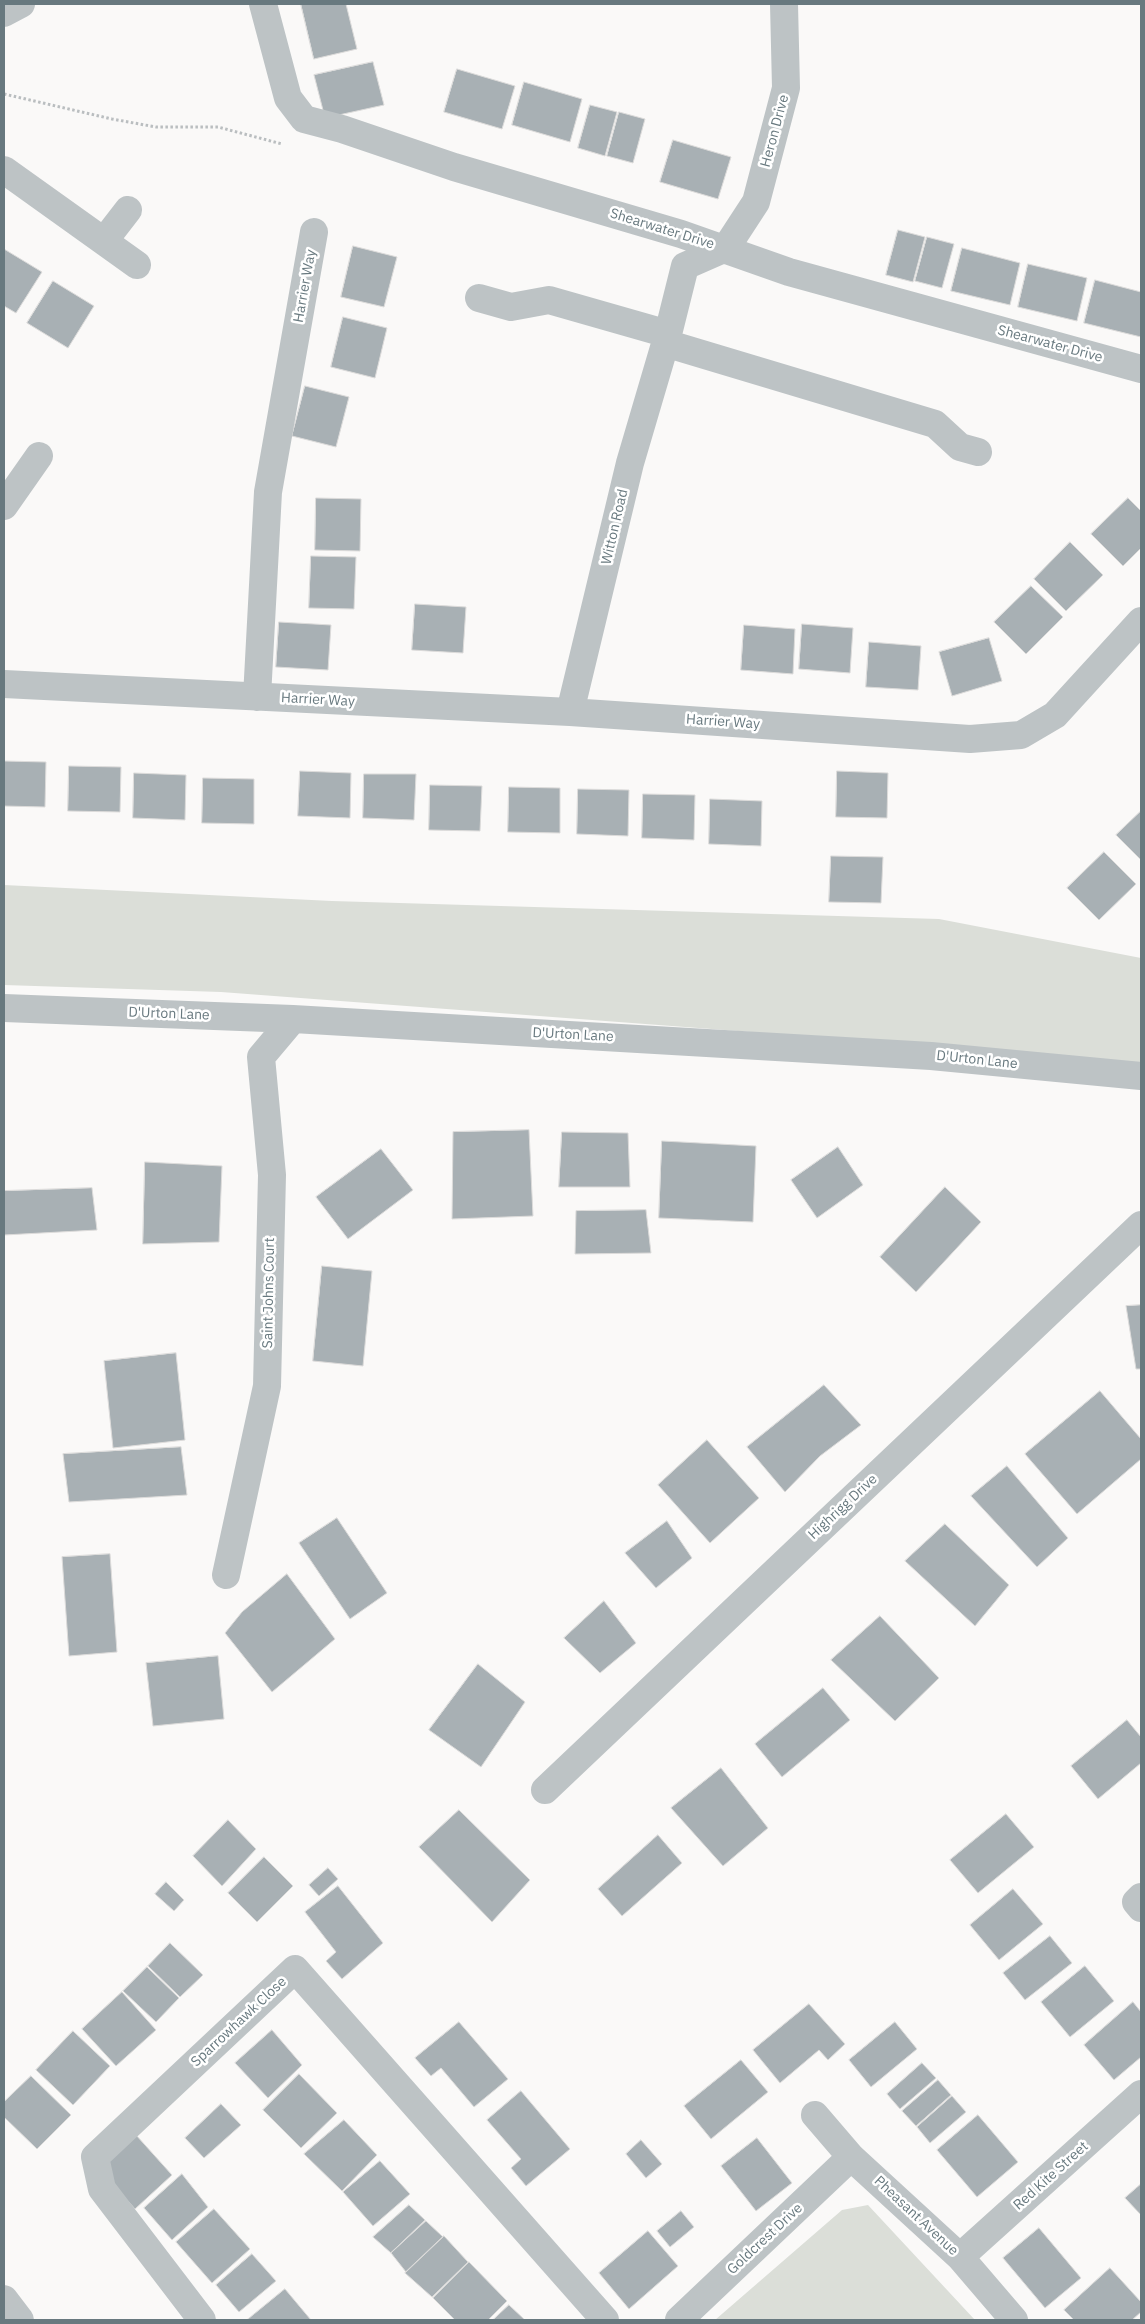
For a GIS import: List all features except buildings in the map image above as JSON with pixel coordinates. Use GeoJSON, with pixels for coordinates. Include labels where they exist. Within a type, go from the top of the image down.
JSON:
{"type":"FeatureCollection","features":[{"type":"Feature","properties":{"kind":"street"},"geometry":{"type":"LineString","coordinates":[[4,13],[21,4]]}},
{"type":"Feature","properties":{"kind":"street","name":"Shearwater Drive"},"geometry":{"type":"LineString","coordinates":[[263,4],[288,98],[304,119],[342,129],[454,167],[726,248],[789,272],[1141,369]]}},
{"type":"Feature","properties":{"kind":"street","name":"Heron Drive"},"geometry":{"type":"LineString","coordinates":[[726,248],[756,202],[786,88],[784,4]]}},
{"type":"Feature","properties":{"kind":"street"},"geometry":{"type":"LineString","coordinates":[[4,170],[137,265]]}},
{"type":"Feature","properties":{"kind":"street"},"geometry":{"type":"LineString","coordinates":[[104,241],[128,210]]}},
{"type":"Feature","properties":{"kind":"street","name":"Harrier Way"},"geometry":{"type":"LineString","coordinates":[[257,697],[268,492],[314,232]]}},
{"type":"Feature","properties":{"kind":"street","name":"Witton Road"},"geometry":{"type":"LineString","coordinates":[[570,712],[630,463],[685,266],[726,248]]}},
{"type":"Feature","properties":{"kind":"street"},"geometry":{"type":"LineString","coordinates":[[479,298],[511,307],[549,300],[935,424],[960,447],[978,452]]}},
{"type":"Feature","properties":{"kind":"street"},"geometry":{"type":"LineString","coordinates":[[4,506],[39,456]]}},
{"type":"Feature","properties":{"kind":"street","name":"Harrier Way"},"geometry":{"type":"LineString","coordinates":[[4,684],[570,712],[970,739],[1021,735],[1055,715],[1141,621]]}},
{"type":"Feature","properties":{"kind":"street","name":"D'Urton Lane"},"geometry":{"type":"LineString","coordinates":[[4,1008],[293,1019],[931,1056],[1141,1076]]}},
{"type":"Feature","properties":{"kind":"street","name":"Saint Johns Court"},"geometry":{"type":"LineString","coordinates":[[226,1575],[267,1386],[272,1175],[261,1057],[293,1019]]}},
{"type":"Feature","properties":{"kind":"street","name":"Highrigg Drive"},"geometry":{"type":"LineString","coordinates":[[545,1790],[1141,1225]]}},
{"type":"Feature","properties":{"kind":"street"},"geometry":{"type":"LineString","coordinates":[[1141,1897],[1136,1902],[1141,1908]]}},
{"type":"Feature","properties":{"kind":"street","name":"Sparrowhawk Close"},"geometry":{"type":"LineString","coordinates":[[202,2320],[102,2189],[94,2156],[295,1969],[604,2320]]}},
{"type":"Feature","properties":{"kind":"street","name":"Red Kite Street"},"geometry":{"type":"LineString","coordinates":[[960,2257],[1141,2094]]}},
{"type":"Feature","properties":{"kind":"street","name":"Pheasant Avenue"},"geometry":{"type":"LineString","coordinates":[[815,2114],[851,2157],[960,2257],[1014,2320]]}},
{"type":"Feature","properties":{"kind":"street","name":"Goldcrest Drive"},"geometry":{"type":"LineString","coordinates":[[679,2320],[851,2157]]}},
{"type":"Feature","properties":{"kind":"street"},"geometry":{"type":"LineString","coordinates":[[4,2299],[20,2320]]}},
{"type":"Feature","properties":{"kind":"path"},"geometry":{"type":"LineString","coordinates":[[4,94],[112,119],[156,127],[218,127],[289,146]]}},
{"type":"Feature","properties":{"kind":"shaded area"},"geometry":{"type":"Polygon","coordinates":[[[4,885],[332,901],[939,919],[1141,958],[1141,1064],[937,1046],[221,992],[4,985],[4,885]]]}},
{"type":"Feature","properties":{"kind":"shaded area"},"geometry":{"type":"Polygon","coordinates":[[[868,2205],[975,2320],[715,2320],[842,2210],[868,2205]]]}}]}
